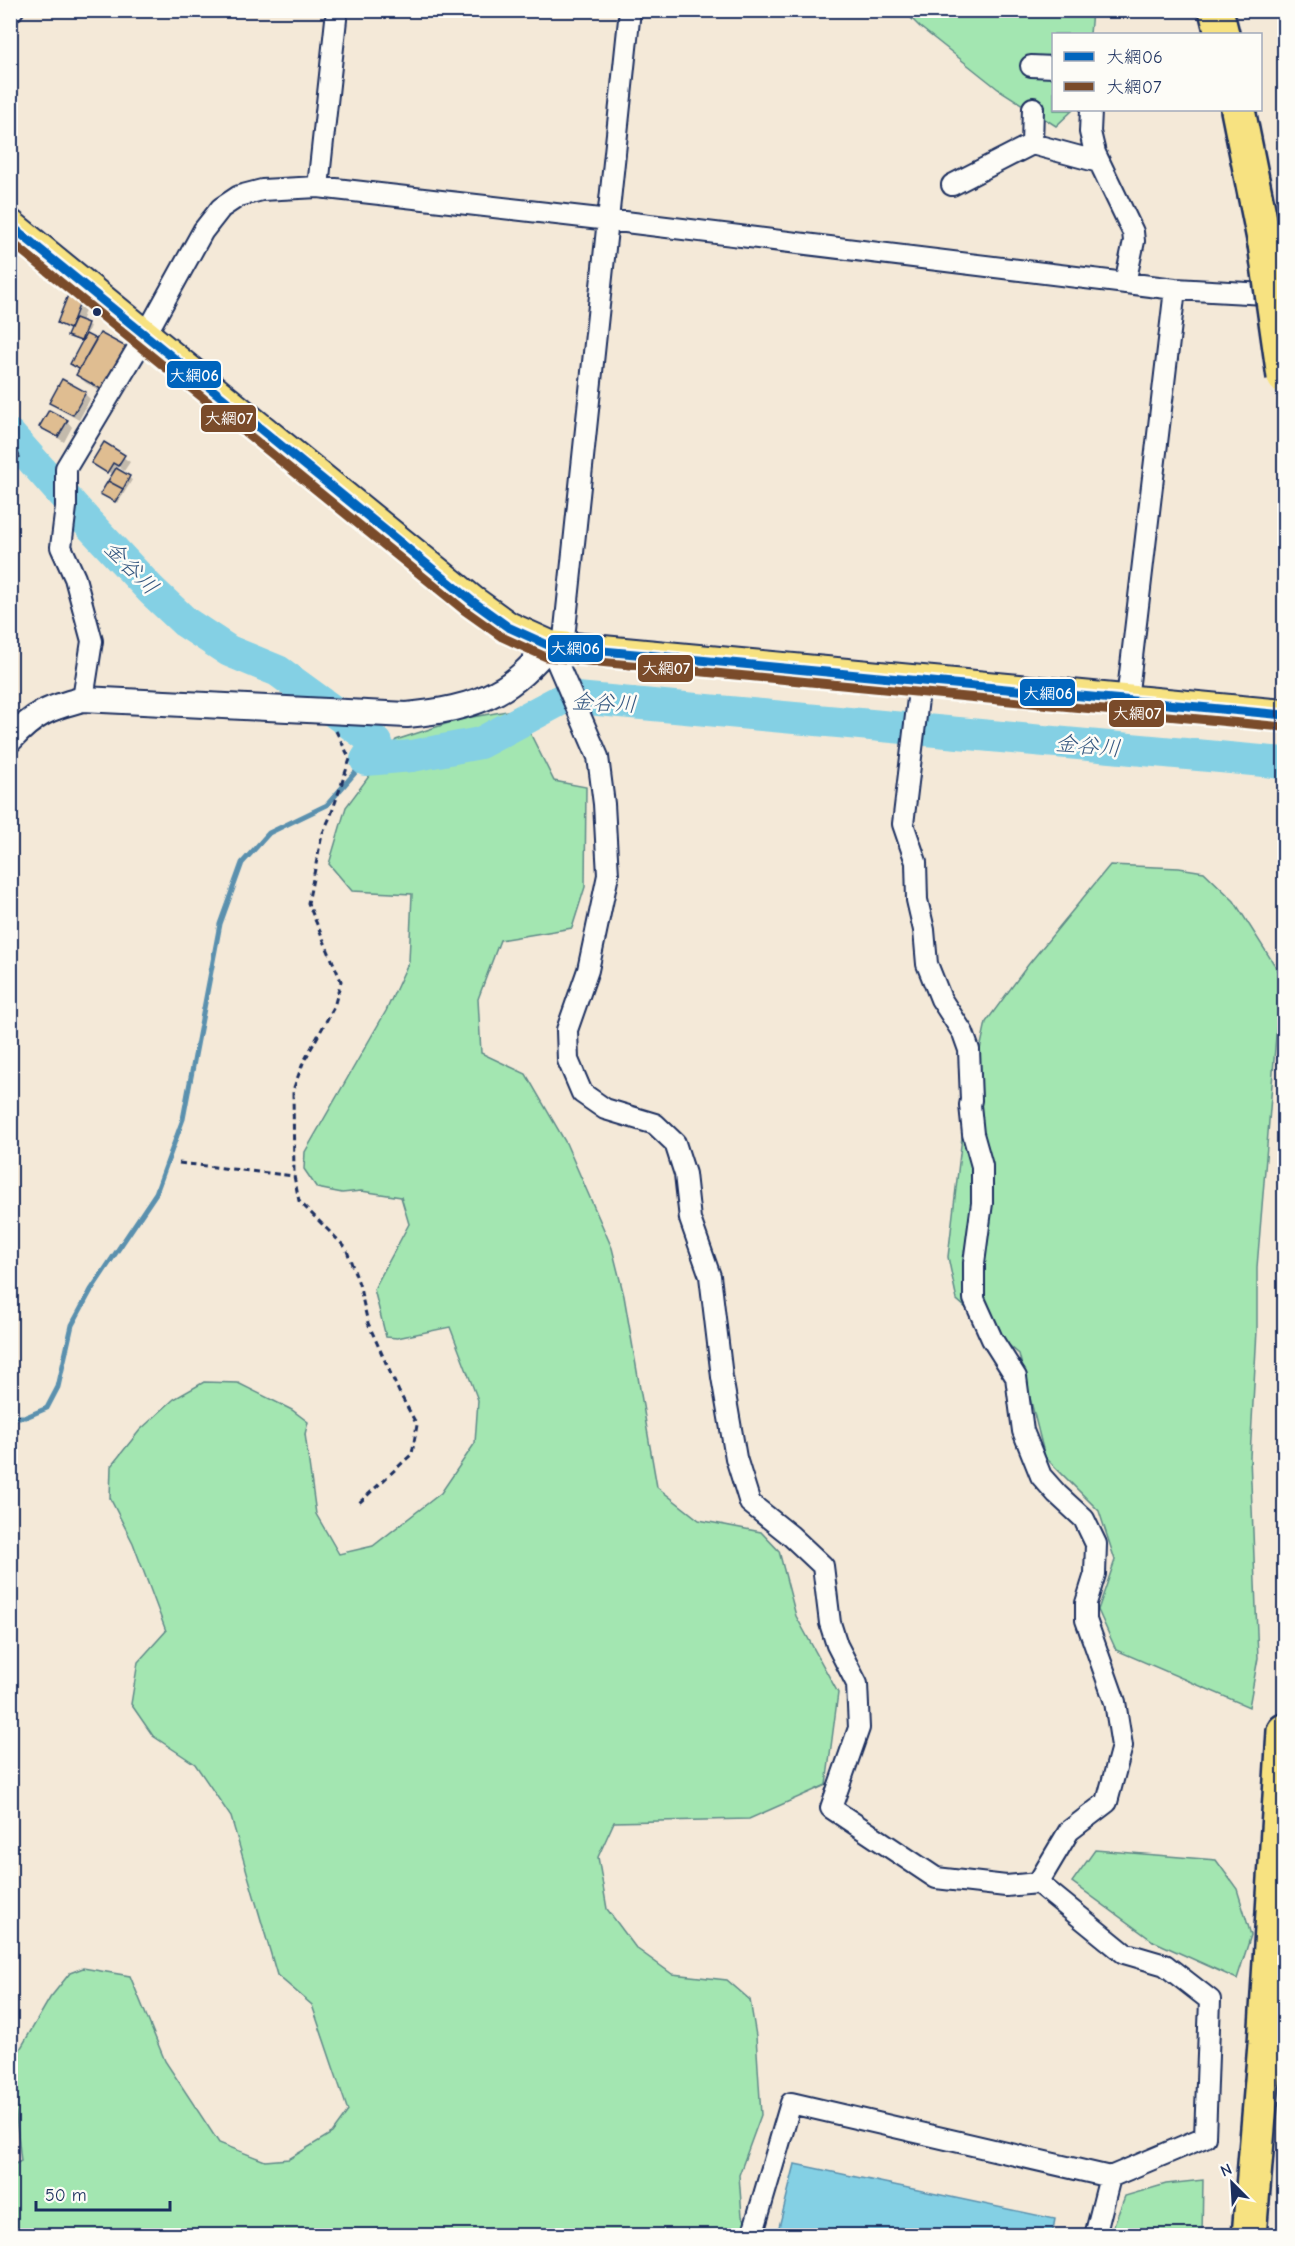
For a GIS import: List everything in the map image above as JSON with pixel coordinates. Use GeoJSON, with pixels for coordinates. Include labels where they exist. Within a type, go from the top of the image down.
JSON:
{"type":"FeatureCollection","features":[{"type":"Feature","properties":{"kind":"highway"},"geometry":{"type":"LineString","coordinates":[[1216,10],[1222,33]]}},
{"type":"Feature","properties":{"kind":"highway"},"geometry":{"type":"LineString","coordinates":[[1238,111],[1264,244],[1284,377]]}},
{"type":"Feature","properties":{"kind":"highway"},"geometry":{"type":"LineString","coordinates":[[1249,2235],[1265,2044],[1284,1731]]}},
{"type":"Feature","properties":{"kind":"main road"},"geometry":{"type":"LineString","coordinates":[[10,225],[472,601],[508,627],[557,647],[1284,715]]}},
{"type":"Feature","properties":{"kind":"street"},"geometry":{"type":"LineString","coordinates":[[318,187],[337,10]]}},
{"type":"Feature","properties":{"kind":"street"},"geometry":{"type":"LineString","coordinates":[[630,10],[609,220],[557,647],[598,757],[604,804],[608,875],[588,970],[567,1030],[568,1060],[582,1093],[605,1109],[655,1124],[675,1143],[685,1174],[690,1219],[710,1276],[724,1388],[736,1458],[750,1503],[790,1535],[823,1566],[830,1623],[837,1645],[857,1684],[859,1728],[831,1808],[936,1878],[1006,1886],[1038,1883],[1124,1953],[1165,1965],[1210,2000],[1205,2137],[1110,2177],[791,2103],[753,2235]]}},
{"type":"Feature","properties":{"kind":"street"},"geometry":{"type":"LineString","coordinates":[[1031,66],[1052,67]]}},
{"type":"Feature","properties":{"kind":"street"},"geometry":{"type":"LineString","coordinates":[[1032,144],[1033,108]]}},
{"type":"Feature","properties":{"kind":"street"},"geometry":{"type":"LineString","coordinates":[[1090,111],[1090,132],[1095,153],[1133,232],[1134,241],[1125,283]]}},
{"type":"Feature","properties":{"kind":"street"},"geometry":{"type":"LineString","coordinates":[[952,185],[1032,144],[1099,162]]}},
{"type":"Feature","properties":{"kind":"street"},"geometry":{"type":"LineString","coordinates":[[83,699],[92,641],[75,578],[61,547],[66,507],[66,468],[145,336],[203,231],[221,208],[239,196],[262,189],[318,187],[1175,289],[1284,295]]}},
{"type":"Feature","properties":{"kind":"street"},"geometry":{"type":"LineString","coordinates":[[1127,700],[1175,289]]}},
{"type":"Feature","properties":{"kind":"street"},"geometry":{"type":"LineString","coordinates":[[10,740],[27,722],[51,708],[83,699],[407,715],[446,711],[497,692],[557,647]]}},
{"type":"Feature","properties":{"kind":"street"},"geometry":{"type":"LineString","coordinates":[[920,682],[903,824],[916,862],[917,900],[924,930],[927,964],[941,999],[963,1033],[969,1050],[971,1100],[969,1105],[973,1134],[982,1166],[982,1203],[974,1263],[974,1299],[992,1339],[1016,1377],[1023,1431],[1041,1476],[1084,1519],[1096,1545],[1095,1574],[1086,1603],[1086,1620],[1115,1702],[1122,1746],[1107,1802],[1069,1831],[1038,1883]]}},
{"type":"Feature","properties":{"kind":"street"},"geometry":{"type":"LineString","coordinates":[[1095,2235],[1110,2177]]}},
{"type":"Feature","properties":{"kind":"path"},"geometry":{"type":"LineString","coordinates":[[326,711],[350,759],[322,835],[308,903],[341,981],[334,1007],[303,1063],[293,1090],[294,1176],[299,1201],[346,1248],[368,1323],[399,1392],[417,1425],[412,1454],[359,1503]]}},
{"type":"Feature","properties":{"kind":"path"},"geometry":{"type":"LineString","coordinates":[[179,1163],[294,1176]]}},
{"type":"Feature","properties":{"kind":"green space"},"geometry":{"type":"Polygon","coordinates":[[[904,11],[1092,11],[1090,33],[1052,33],[1052,111],[1072,111],[1056,126],[998,89],[920,27],[904,11]]]}},
{"type":"Feature","properties":{"kind":"green space"},"geometry":{"type":"Polygon","coordinates":[[[518,709],[554,781],[586,787],[585,887],[572,928],[500,940],[478,999],[481,1053],[526,1074],[566,1143],[612,1248],[624,1296],[657,1487],[699,1520],[761,1532],[779,1551],[796,1616],[838,1693],[826,1785],[749,1819],[614,1822],[598,1857],[607,1909],[636,1948],[672,1974],[727,1980],[750,2000],[756,2036],[761,2115],[739,2175],[742,2216],[757,2235],[11,2236],[11,2166],[21,2161],[13,2090],[15,2058],[50,1998],[70,1973],[83,1968],[130,1976],[165,2061],[219,2143],[265,2161],[289,2159],[332,2133],[348,2111],[312,2005],[277,1975],[231,1817],[195,1764],[153,1736],[131,1704],[138,1662],[166,1631],[133,1543],[110,1498],[111,1466],[140,1430],[174,1399],[204,1382],[238,1383],[292,1410],[308,1422],[305,1434],[316,1514],[339,1554],[373,1546],[441,1493],[475,1443],[478,1400],[450,1327],[397,1338],[386,1337],[374,1289],[409,1224],[401,1197],[361,1191],[342,1193],[317,1188],[304,1169],[305,1152],[386,1011],[409,961],[412,894],[352,891],[329,864],[346,807],[396,740],[461,719],[518,709]]]}},
{"type":"Feature","properties":{"kind":"green space"},"geometry":{"type":"Polygon","coordinates":[[[1110,865],[1179,868],[1204,872],[1234,901],[1281,975],[1257,1267],[1257,1330],[1250,1457],[1258,1658],[1249,1707],[1116,1650],[1098,1610],[1115,1560],[1099,1511],[1045,1457],[1019,1354],[957,1300],[948,1257],[963,1128],[986,1022],[1028,965],[1110,865]]]}},
{"type":"Feature","properties":{"kind":"green space"},"geometry":{"type":"Polygon","coordinates":[[[1095,1850],[1216,1860],[1237,1889],[1251,1935],[1237,1979],[1153,1941],[1072,1882],[1095,1850]]]}},
{"type":"Feature","properties":{"kind":"green space"},"geometry":{"type":"Polygon","coordinates":[[[1203,2180],[1202,2235],[1110,2235],[1125,2196],[1166,2184],[1203,2180]]]}},
{"type":"Feature","properties":{"kind":"water"},"geometry":{"type":"Polygon","coordinates":[[[795,2164],[1055,2219],[1052,2235],[777,2235],[795,2164]]]}},
{"type":"Feature","properties":{"kind":"building"},"geometry":{"type":"Polygon","coordinates":[[[68,295],[81,300],[70,329],[57,323],[68,295]]]}},
{"type":"Feature","properties":{"kind":"building"},"geometry":{"type":"Polygon","coordinates":[[[75,318],[88,323],[81,341],[67,336],[75,318]]]}},
{"type":"Feature","properties":{"kind":"building"},"geometry":{"type":"Polygon","coordinates":[[[100,333],[130,349],[106,392],[76,375],[100,333]]]}},
{"type":"Feature","properties":{"kind":"building"},"geometry":{"type":"Polygon","coordinates":[[[86,334],[96,339],[79,369],[70,364],[86,334]]]}},
{"type":"Feature","properties":{"kind":"building"},"geometry":{"type":"Polygon","coordinates":[[[62,379],[86,392],[73,415],[49,403],[62,379]]]}},
{"type":"Feature","properties":{"kind":"building"},"geometry":{"type":"Polygon","coordinates":[[[49,410],[68,420],[58,437],[39,427],[49,410]]]}},
{"type":"Feature","properties":{"kind":"building"},"geometry":{"type":"Polygon","coordinates":[[[104,442],[125,455],[118,466],[113,463],[107,473],[91,463],[104,442]]]}},
{"type":"Feature","properties":{"kind":"building"},"geometry":{"type":"Polygon","coordinates":[[[14,443],[20,457],[10,461],[10,444],[14,443]]]}},
{"type":"Feature","properties":{"kind":"building"},"geometry":{"type":"Polygon","coordinates":[[[116,468],[130,476],[123,489],[108,481],[116,468]]]}},
{"type":"Feature","properties":{"kind":"building"},"geometry":{"type":"Polygon","coordinates":[[[108,481],[123,489],[115,502],[100,494],[108,481]]]}},
{"type":"Feature","properties":{"kind":"waterway","name":"金谷川"},"geometry":{"type":"LineString","coordinates":[[10,435],[89,524],[151,590],[185,622],[229,651],[278,671],[377,743],[366,760]]}},
{"type":"Feature","properties":{"kind":"waterway","name":"金谷川"},"geometry":{"type":"LineString","coordinates":[[366,760],[412,756],[480,743],[566,697],[1284,763]]}},
{"type":"Feature","properties":{"kind":"waterway"},"geometry":{"type":"LineString","coordinates":[[10,1417],[26,1417],[47,1408],[58,1387],[72,1325],[91,1290],[156,1193],[183,1119],[220,924],[242,863],[269,833],[327,805],[366,760]]}},
{"type":"Feature","properties":{"kind":"transit line","name":"大網06"},"geometry":{"type":"LineString","coordinates":[[10,225],[472,601],[508,627],[550,646],[1284,715]]}},
{"type":"Feature","properties":{"kind":"transit line","name":"大網07"},"geometry":{"type":"LineString","coordinates":[[10,241],[464,610],[502,637],[546,657],[1283,727]]}}]}
